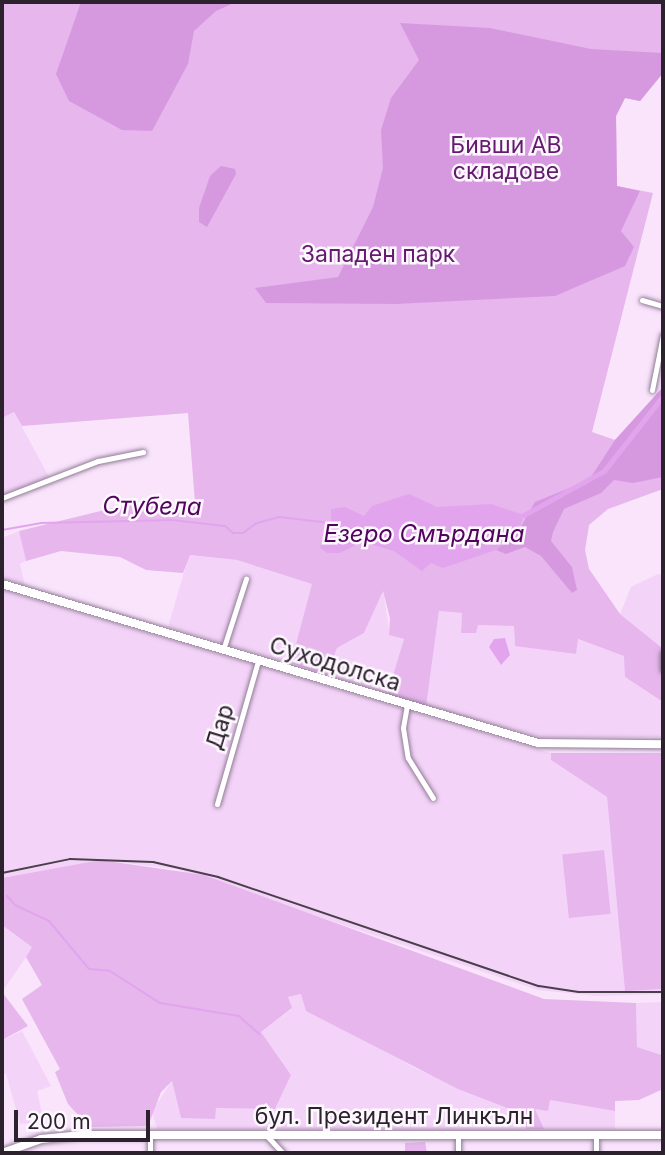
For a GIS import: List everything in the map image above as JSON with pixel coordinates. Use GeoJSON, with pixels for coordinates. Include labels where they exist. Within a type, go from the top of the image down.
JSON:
{"type":"FeatureCollection","features":[{"type":"Feature","properties":{"kind":"street"},"geometry":{"type":"LineString","coordinates":[[642,300],[663,306]]}},
{"type":"Feature","properties":{"kind":"street"},"geometry":{"type":"LineString","coordinates":[[652,390],[663,335]]}},
{"type":"Feature","properties":{"kind":"street"},"geometry":{"type":"LineString","coordinates":[[2,498],[98,461],[143,452]]}},
{"type":"Feature","properties":{"kind":"street"},"geometry":{"type":"LineString","coordinates":[[223,650],[246,579]]}},
{"type":"Feature","properties":{"kind":"street","name":"Суходолска"},"geometry":{"type":"LineString","coordinates":[[2,584],[538,743],[663,744]]}},
{"type":"Feature","properties":{"kind":"street"},"geometry":{"type":"LineString","coordinates":[[663,653],[663,670]]}},
{"type":"Feature","properties":{"kind":"street","name":"Дар"},"geometry":{"type":"LineString","coordinates":[[217,804],[258,661]]}},
{"type":"Feature","properties":{"kind":"street"},"geometry":{"type":"LineString","coordinates":[[407,705],[403,728],[408,758],[433,798]]}},
{"type":"Feature","properties":{"kind":"street"},"geometry":{"type":"LineString","coordinates":[[150,1135],[150,1153]]}},
{"type":"Feature","properties":{"kind":"street"},"geometry":{"type":"LineString","coordinates":[[266,1135],[283,1153]]}},
{"type":"Feature","properties":{"kind":"street"},"geometry":{"type":"LineString","coordinates":[[596,1135],[596,1153]]}},
{"type":"Feature","properties":{"kind":"street","name":"бул. Президент Линкълн"},"geometry":{"type":"LineString","coordinates":[[2,1153],[61,1136],[663,1135]]}},
{"type":"Feature","properties":{"kind":"street"},"geometry":{"type":"LineString","coordinates":[[458,1136],[458,1153]]}},
{"type":"Feature","properties":{"kind":"shaded area"},"geometry":{"type":"Polygon","coordinates":[[[14,412],[49,477],[2,496],[2,418],[14,412]]]}},
{"type":"Feature","properties":{"kind":"shaded area"},"geometry":{"type":"Polygon","coordinates":[[[19,531],[26,561],[20,564],[25,586],[2,578],[2,538],[19,531]]]}},
{"type":"Feature","properties":{"kind":"shaded area"},"geometry":{"type":"Polygon","coordinates":[[[189,555],[237,560],[313,584],[291,663],[168,627],[189,555]]]}},
{"type":"Feature","properties":{"kind":"shaded area"},"geometry":{"type":"Polygon","coordinates":[[[658,574],[663,575],[663,649],[620,614],[631,587],[658,574]]]}},
{"type":"Feature","properties":{"kind":"shaded area"},"geometry":{"type":"Polygon","coordinates":[[[2,590],[551,753],[551,760],[607,797],[625,990],[663,989],[663,994],[597,996],[538,990],[176,869],[100,860],[2,878],[2,590]]]}},
{"type":"Feature","properties":{"kind":"shaded area"},"geometry":{"type":"Polygon","coordinates":[[[383,590],[390,635],[404,639],[387,695],[327,675],[337,648],[364,633],[383,590]]]}},
{"type":"Feature","properties":{"kind":"shaded area"},"geometry":{"type":"Polygon","coordinates":[[[439,611],[462,613],[461,632],[478,625],[514,626],[515,645],[576,654],[577,639],[625,656],[625,677],[663,702],[663,737],[542,737],[426,707],[439,611]]]}},
{"type":"Feature","properties":{"kind":"shaded area"},"geometry":{"type":"Polygon","coordinates":[[[2,925],[33,947],[2,992],[2,925]]]}},
{"type":"Feature","properties":{"kind":"shaded area"},"geometry":{"type":"Polygon","coordinates":[[[301,994],[348,1031],[415,1068],[526,1115],[526,1129],[157,1129],[152,1111],[172,1081],[181,1118],[215,1118],[215,1108],[275,1109],[291,1075],[261,1032],[292,1009],[288,997],[301,994]]]}},
{"type":"Feature","properties":{"kind":"shaded area"},"geometry":{"type":"Polygon","coordinates":[[[663,1002],[663,1055],[637,1047],[636,1003],[663,1002]]]}},
{"type":"Feature","properties":{"kind":"shaded area"},"geometry":{"type":"Polygon","coordinates":[[[22,1031],[51,1086],[37,1091],[44,1122],[20,1124],[6,1073],[2,1076],[2,1040],[22,1031]]]}},
{"type":"Feature","properties":{"kind":"shaded area"},"geometry":{"type":"Polygon","coordinates":[[[550,1100],[615,1111],[615,1129],[544,1129],[535,1109],[550,1100]]]}},
{"type":"Feature","properties":{"kind":"green space","name":"Западен парк"},"geometry":{"type":"Polygon","coordinates":[[[2,2],[663,2],[663,73],[640,101],[625,98],[616,116],[617,186],[653,193],[592,432],[615,440],[663,387],[663,489],[608,509],[589,525],[585,550],[589,569],[620,614],[662,648],[663,702],[625,677],[624,656],[578,639],[576,654],[515,646],[514,626],[478,625],[476,633],[461,633],[462,613],[439,611],[426,707],[387,695],[404,639],[389,635],[390,618],[383,591],[364,633],[337,648],[327,675],[291,663],[312,584],[237,560],[190,555],[183,573],[146,570],[120,557],[61,551],[26,561],[19,531],[125,505],[195,503],[188,413],[22,426],[14,412],[2,418],[2,2]]]}},
{"type":"Feature","properties":{"kind":"green space"},"geometry":{"type":"Polygon","coordinates":[[[81,2],[236,2],[216,11],[194,31],[188,64],[152,131],[122,130],[69,101],[56,74],[81,2]]]}},
{"type":"Feature","properties":{"kind":"green space","name":"Бивши АВ складове"},"geometry":{"type":"Polygon","coordinates":[[[400,23],[490,28],[591,49],[663,53],[663,73],[640,101],[625,98],[616,116],[617,186],[640,191],[621,231],[634,247],[625,266],[555,296],[396,304],[266,303],[255,288],[338,277],[373,207],[383,168],[381,130],[391,98],[419,60],[400,23]]]}},
{"type":"Feature","properties":{"kind":"green space"},"geometry":{"type":"Polygon","coordinates":[[[221,166],[235,169],[236,174],[207,227],[199,222],[199,208],[210,176],[221,166]]]}},
{"type":"Feature","properties":{"kind":"green space"},"geometry":{"type":"Polygon","coordinates":[[[663,387],[663,477],[633,483],[614,480],[601,493],[564,509],[553,532],[551,541],[572,567],[577,590],[572,593],[541,556],[525,547],[506,554],[496,550],[519,530],[535,502],[589,480],[615,440],[663,387]]]}},
{"type":"Feature","properties":{"kind":"green space"},"geometry":{"type":"Polygon","coordinates":[[[551,753],[663,753],[663,989],[625,991],[607,797],[551,760],[551,753]]]}},
{"type":"Feature","properties":{"kind":"green space"},"geometry":{"type":"Polygon","coordinates":[[[604,850],[611,914],[569,918],[562,854],[604,850]]]}},
{"type":"Feature","properties":{"kind":"green space"},"geometry":{"type":"Polygon","coordinates":[[[100,860],[204,875],[544,999],[636,1003],[637,1047],[662,1055],[663,1089],[639,1100],[615,1101],[615,1111],[550,1100],[548,1111],[535,1109],[544,1129],[526,1129],[526,1115],[458,1089],[306,1011],[301,994],[288,997],[292,1008],[261,1032],[291,1075],[275,1109],[216,1108],[215,1119],[181,1118],[172,1081],[161,1092],[148,1126],[89,1127],[68,1104],[55,1072],[60,1069],[22,999],[42,985],[26,957],[32,947],[2,925],[2,878],[100,860]]]}},
{"type":"Feature","properties":{"kind":"green space"},"geometry":{"type":"Polygon","coordinates":[[[2,992],[28,1026],[2,1040],[2,992]]]}},
{"type":"Feature","properties":{"kind":"green space"},"geometry":{"type":"Polygon","coordinates":[[[425,1142],[427,1153],[405,1153],[405,1143],[425,1142]]]}},
{"type":"Feature","properties":{"kind":"water","name":"Езеро Смърдана"},"geometry":{"type":"Polygon","coordinates":[[[409,494],[437,507],[491,504],[524,515],[519,530],[496,550],[443,568],[431,563],[422,571],[394,551],[362,542],[340,553],[327,553],[320,548],[322,540],[331,535],[331,509],[345,507],[364,516],[372,506],[409,494]]]}},
{"type":"Feature","properties":{"kind":"water"},"geometry":{"type":"Polygon","coordinates":[[[505,638],[510,655],[501,665],[489,647],[494,639],[505,638]]]}},
{"type":"Feature","properties":{"kind":"waterway","name":"Стубела"},"geometry":{"type":"LineString","coordinates":[[524,515],[604,471],[663,396]]}},
{"type":"Feature","properties":{"kind":"waterway","name":"Стубела"},"geometry":{"type":"LineString","coordinates":[[2,530],[41,523],[172,520],[225,526],[233,533],[243,533],[257,523],[279,517],[331,523]]}},
{"type":"Feature","properties":{"kind":"waterway"},"geometry":{"type":"LineString","coordinates":[[7,896],[15,905],[49,921],[89,969],[110,971],[160,1003],[239,1016],[259,1034]]}},
{"type":"Feature","properties":{"kind":"railway"},"geometry":{"type":"LineString","coordinates":[[2,873],[70,859],[153,862],[218,877],[539,986],[579,992],[663,992]]}}]}
